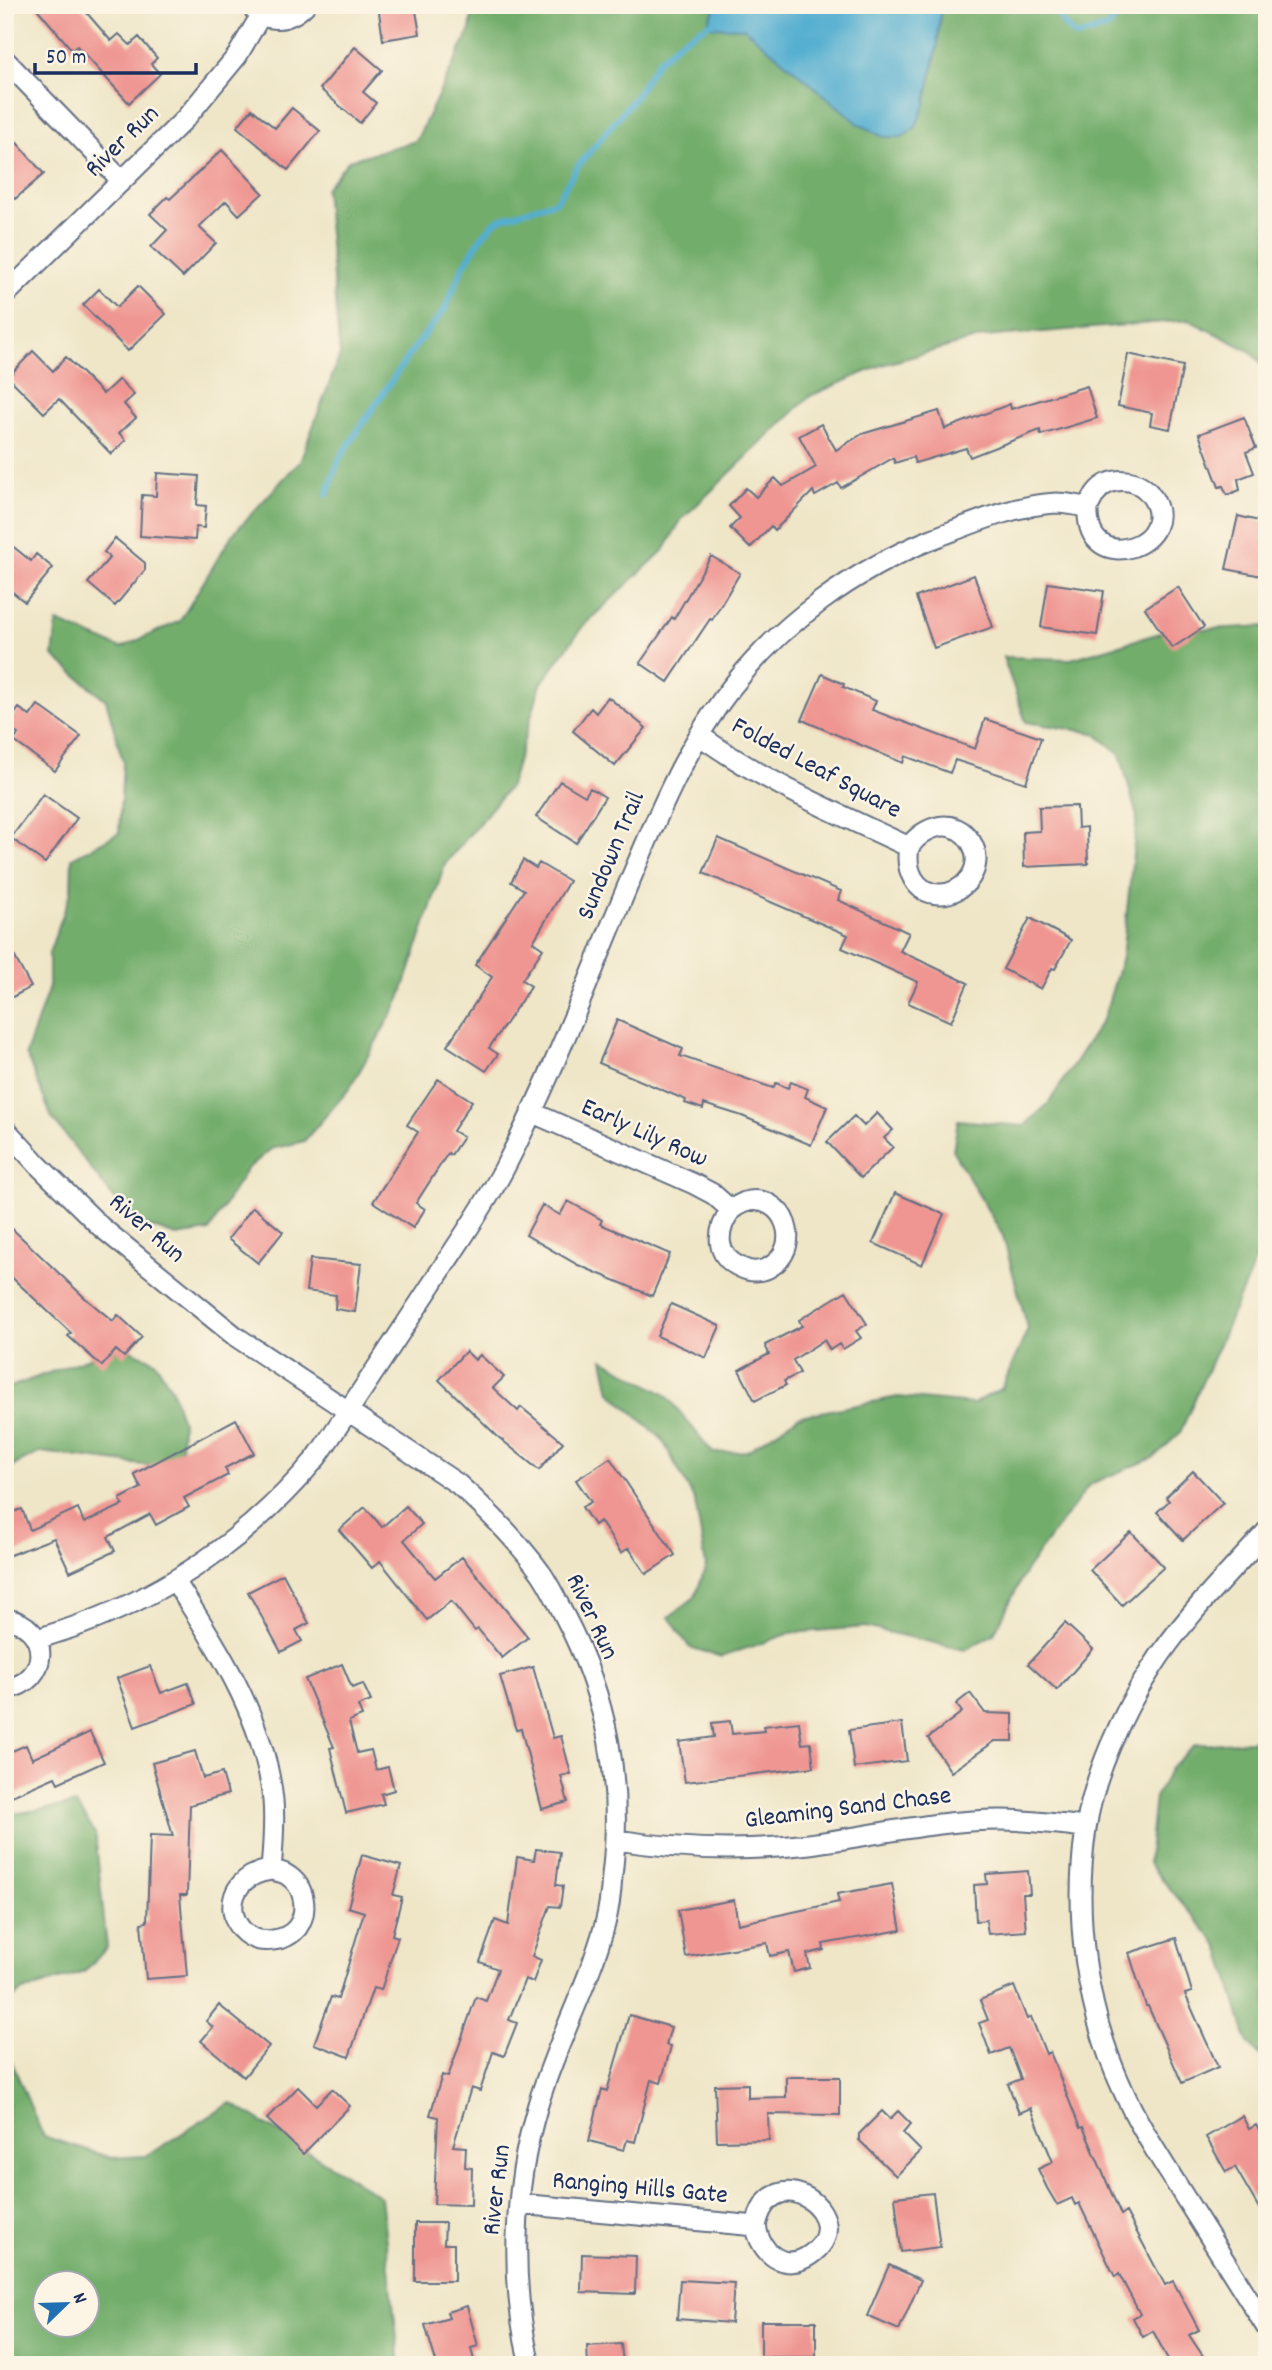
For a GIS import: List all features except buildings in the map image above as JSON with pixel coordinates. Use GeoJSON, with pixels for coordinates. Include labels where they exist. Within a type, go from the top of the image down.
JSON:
{"type":"FeatureCollection","features":[{"type":"Feature","properties":{"kind":"street","name":"River Run"},"geometry":{"type":"LineString","coordinates":[[5,295],[185,119],[237,56],[256,10],[271,19],[284,19],[297,13],[305,5]]}},
{"type":"Feature","properties":{"kind":"street"},"geometry":{"type":"LineString","coordinates":[[5,60],[121,180]]}},
{"type":"Feature","properties":{"kind":"street","name":"Sundown Trail"},"geometry":{"type":"LineString","coordinates":[[37,1640],[104,1616],[175,1581],[239,1535],[293,1487],[317,1457],[474,1220],[503,1171],[531,1112],[665,798],[699,735],[730,689],[755,660],[812,609],[860,576],[918,545],[1026,507],[1058,503],[1088,507]]}},
{"type":"Feature","properties":{"kind":"street","name":"Folded Leaf Square"},"geometry":{"type":"LineString","coordinates":[[699,735],[735,760],[798,795],[909,847]]}},
{"type":"Feature","properties":{"kind":"street","name":"Early Lily Row"},"geometry":{"type":"LineString","coordinates":[[531,1112],[694,1184],[713,1194],[731,1210]]}},
{"type":"Feature","properties":{"kind":"street","name":"River Run"},"geometry":{"type":"LineString","coordinates":[[5,1129],[102,1227],[235,1336],[458,1484],[491,1513],[542,1574],[578,1642],[603,1714],[612,1756],[617,1795],[617,1840],[606,1920],[596,1954],[537,2107],[526,2154],[520,2204],[517,2287],[523,2337],[530,2365]]}},
{"type":"Feature","properties":{"kind":"street"},"geometry":{"type":"LineString","coordinates":[[1267,1531],[1187,1619],[1151,1668],[1115,1736],[1086,1827],[1082,1905],[1093,2005],[1107,2052],[1143,2131],[1267,2328]]}},
{"type":"Feature","properties":{"kind":"street"},"geometry":{"type":"LineString","coordinates":[[175,1581],[235,1678],[261,1744],[273,1802],[271,1870]]}},
{"type":"Feature","properties":{"kind":"street"},"geometry":{"type":"LineString","coordinates":[[5,1619],[21,1622],[30,1629],[40,1651],[38,1668],[32,1678],[17,1688],[5,1689]]}},
{"type":"Feature","properties":{"kind":"street","name":"Gleaming Sand Chase"},"geometry":{"type":"LineString","coordinates":[[617,1840],[656,1847],[738,1849],[808,1844],[955,1822],[1032,1821],[1086,1827]]}},
{"type":"Feature","properties":{"kind":"street","name":"Ranging Hills Gate"},"geometry":{"type":"LineString","coordinates":[[520,2204],[756,2225]]}},
{"type":"Feature","properties":{"kind":"green space"},"geometry":{"type":"Polygon","coordinates":[[[473,5],[717,5],[709,20],[713,27],[744,27],[859,124],[925,105],[937,48],[941,5],[1267,5],[1267,370],[1250,351],[1189,320],[983,337],[882,365],[810,396],[681,520],[665,549],[583,626],[541,684],[510,786],[445,864],[400,999],[350,1088],[304,1141],[271,1149],[246,1170],[209,1231],[176,1236],[142,1224],[116,1201],[52,1118],[26,1054],[49,987],[49,953],[71,892],[72,858],[119,833],[123,762],[106,700],[53,656],[57,622],[121,648],[180,621],[232,535],[300,461],[340,355],[325,189],[349,160],[416,141],[470,30],[473,5]]]}},
{"type":"Feature","properties":{"kind":"green space"},"geometry":{"type":"Polygon","coordinates":[[[1267,626],[1267,1234],[1180,1433],[1153,1458],[1090,1484],[1026,1570],[994,1634],[965,1650],[865,1627],[791,1633],[721,1657],[689,1647],[669,1617],[695,1597],[706,1566],[695,1501],[662,1439],[610,1392],[603,1359],[666,1395],[713,1453],[747,1451],[800,1416],[898,1397],[973,1404],[1002,1388],[1028,1329],[1003,1236],[953,1151],[958,1120],[1024,1126],[1048,1104],[1104,1017],[1122,957],[1137,817],[1120,754],[1094,733],[1026,722],[1003,657],[1071,659],[1167,631],[1267,626]]]}},
{"type":"Feature","properties":{"kind":"green space"},"geometry":{"type":"Polygon","coordinates":[[[121,1346],[155,1361],[172,1390],[182,1422],[181,1456],[150,1466],[41,1452],[5,1470],[5,1389],[121,1346]]]}},
{"type":"Feature","properties":{"kind":"green space"},"geometry":{"type":"Polygon","coordinates":[[[1267,1741],[1267,2064],[1248,2043],[1219,1946],[1148,1863],[1155,1797],[1171,1768],[1195,1745],[1267,1741]]]}},
{"type":"Feature","properties":{"kind":"green space"},"geometry":{"type":"Polygon","coordinates":[[[76,1804],[95,1833],[107,1948],[84,1972],[20,1992],[5,2007],[5,1815],[76,1804]]]}},
{"type":"Feature","properties":{"kind":"green space"},"geometry":{"type":"Polygon","coordinates":[[[5,2046],[43,2136],[111,2158],[146,2156],[231,2103],[381,2197],[400,2365],[5,2365],[5,2176],[9,2164],[5,2147],[5,2046]]]}},
{"type":"Feature","properties":{"kind":"water"},"geometry":{"type":"Polygon","coordinates":[[[717,5],[941,5],[937,48],[925,105],[915,128],[902,137],[883,137],[859,124],[744,28],[713,27],[709,20],[717,5]]]}},
{"type":"Feature","properties":{"kind":"waterway"},"geometry":{"type":"LineString","coordinates":[[1054,5],[1064,25],[1077,37],[1108,27],[1128,5]]}},
{"type":"Feature","properties":{"kind":"waterway"},"geometry":{"type":"LineString","coordinates":[[327,495],[339,459],[411,352],[445,309],[463,267],[481,238],[497,220],[556,201],[578,166],[635,97],[657,62],[680,41],[711,23]]}}]}
